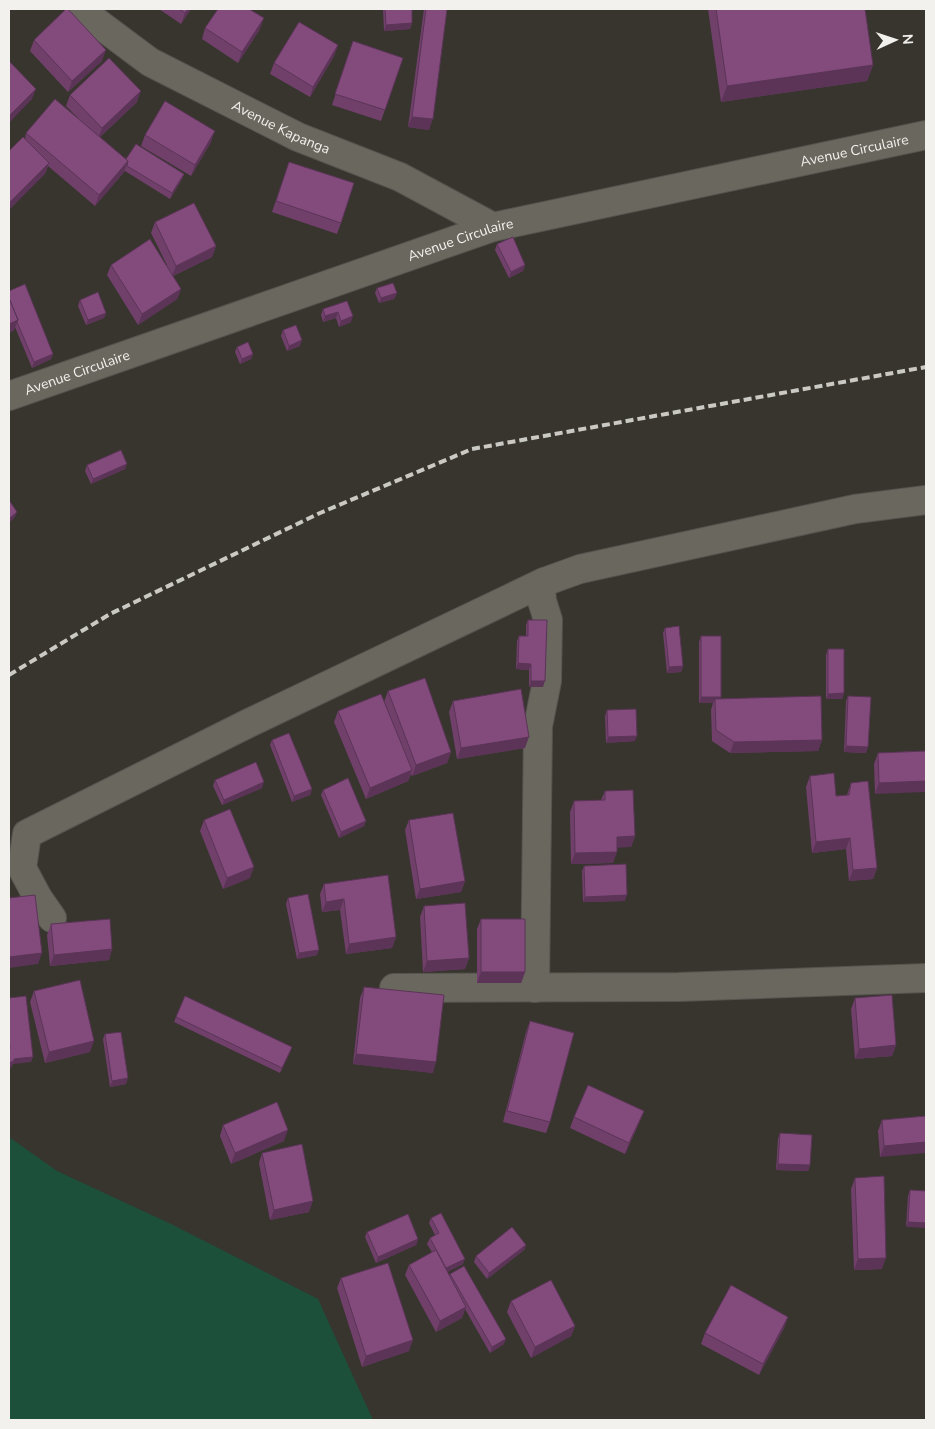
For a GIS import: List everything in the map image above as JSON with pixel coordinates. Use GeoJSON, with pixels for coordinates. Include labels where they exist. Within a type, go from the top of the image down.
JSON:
{"type":"FeatureCollection","features":[{"type":"Feature","properties":{"kind":"street","name":"Avenue Kapanga"},"geometry":{"type":"LineString","coordinates":[[79,9],[150,62],[298,137],[400,177],[492,227]]}},
{"type":"Feature","properties":{"kind":"street","name":"Avenue Circulaire"},"geometry":{"type":"LineString","coordinates":[[9,396],[492,227],[926,135]]}},
{"type":"Feature","properties":{"kind":"street"},"geometry":{"type":"LineString","coordinates":[[52,918],[22,868],[28,834],[249,723],[544,582],[580,569],[855,509],[926,500]]}},
{"type":"Feature","properties":{"kind":"street"},"geometry":{"type":"LineString","coordinates":[[535,988],[538,726],[548,681],[548,620],[542,601],[541,589],[544,582]]}},
{"type":"Feature","properties":{"kind":"street"},"geometry":{"type":"LineString","coordinates":[[394,988],[679,986],[926,978]]}},
{"type":"Feature","properties":{"kind":"green space"},"geometry":{"type":"Polygon","coordinates":[[[9,1137],[57,1171],[171,1224],[318,1299],[373,1420],[9,1420],[9,1137]]]}},
{"type":"Feature","properties":{"kind":"building"},"geometry":{"type":"Polygon","coordinates":[[[66,9],[106,50],[72,81],[34,40],[66,9]]]}},
{"type":"Feature","properties":{"kind":"building"},"geometry":{"type":"Polygon","coordinates":[[[179,9],[188,9],[185,13],[179,9]]]}},
{"type":"Feature","properties":{"kind":"building"},"geometry":{"type":"Polygon","coordinates":[[[218,9],[249,9],[264,18],[242,52],[205,28],[218,9]]]}},
{"type":"Feature","properties":{"kind":"building"},"geometry":{"type":"Polygon","coordinates":[[[385,9],[412,9],[412,23],[386,25],[385,9]]]}},
{"type":"Feature","properties":{"kind":"building"},"geometry":{"type":"Polygon","coordinates":[[[426,9],[447,9],[433,119],[412,117],[426,9]]]}},
{"type":"Feature","properties":{"kind":"building"},"geometry":{"type":"Polygon","coordinates":[[[716,9],[865,9],[873,65],[727,86],[716,9]]]}},
{"type":"Feature","properties":{"kind":"building"},"geometry":{"type":"Polygon","coordinates":[[[299,22],[338,45],[313,87],[274,63],[299,22]]]}},
{"type":"Feature","properties":{"kind":"building"},"geometry":{"type":"Polygon","coordinates":[[[353,41],[403,58],[385,110],[335,94],[353,41]]]}},
{"type":"Feature","properties":{"kind":"building"},"geometry":{"type":"Polygon","coordinates":[[[109,58],[141,91],[102,128],[70,95],[109,58]]]}},
{"type":"Feature","properties":{"kind":"building"},"geometry":{"type":"Polygon","coordinates":[[[9,61],[36,89],[9,116],[9,61]]]}},
{"type":"Feature","properties":{"kind":"building"},"geometry":{"type":"Polygon","coordinates":[[[55,99],[128,161],[99,195],[26,133],[55,99]]]}},
{"type":"Feature","properties":{"kind":"building"},"geometry":{"type":"Polygon","coordinates":[[[165,101],[215,131],[195,165],[145,135],[165,101]]]}},
{"type":"Feature","properties":{"kind":"building"},"geometry":{"type":"Polygon","coordinates":[[[23,137],[49,163],[9,203],[9,151],[23,137]]]}},
{"type":"Feature","properties":{"kind":"building"},"geometry":{"type":"Polygon","coordinates":[[[136,144],[184,174],[172,193],[127,166],[128,161],[126,159],[136,144]]]}},
{"type":"Feature","properties":{"kind":"building"},"geometry":{"type":"Polygon","coordinates":[[[289,162],[354,183],[341,223],[276,201],[289,162]]]}},
{"type":"Feature","properties":{"kind":"building"},"geometry":{"type":"Polygon","coordinates":[[[194,203],[216,246],[176,266],[155,222],[194,203]]]}},
{"type":"Feature","properties":{"kind":"building"},"geometry":{"type":"Polygon","coordinates":[[[513,237],[525,265],[511,272],[497,244],[513,237]]]}},
{"type":"Feature","properties":{"kind":"building"},"geometry":{"type":"Polygon","coordinates":[[[150,239],[181,289],[142,314],[111,265],[150,239]]]}},
{"type":"Feature","properties":{"kind":"building"},"geometry":{"type":"Polygon","coordinates":[[[393,283],[397,293],[381,298],[377,288],[393,283]]]}},
{"type":"Feature","properties":{"kind":"building"},"geometry":{"type":"Polygon","coordinates":[[[25,284],[53,354],[34,362],[9,298],[9,291],[25,284]]]}},
{"type":"Feature","properties":{"kind":"building"},"geometry":{"type":"Polygon","coordinates":[[[98,292],[106,313],[88,320],[80,300],[98,292]]]}},
{"type":"Feature","properties":{"kind":"building"},"geometry":{"type":"Polygon","coordinates":[[[9,298],[18,320],[9,324],[9,298]]]}},
{"type":"Feature","properties":{"kind":"building"},"geometry":{"type":"Polygon","coordinates":[[[347,301],[353,316],[341,321],[338,312],[325,316],[323,309],[347,301]]]}},
{"type":"Feature","properties":{"kind":"building"},"geometry":{"type":"Polygon","coordinates":[[[296,325],[302,340],[289,346],[283,330],[296,325]]]}},
{"type":"Feature","properties":{"kind":"building"},"geometry":{"type":"Polygon","coordinates":[[[248,342],[253,354],[242,359],[237,347],[248,342]]]}},
{"type":"Feature","properties":{"kind":"building"},"geometry":{"type":"Polygon","coordinates":[[[121,450],[127,464],[93,479],[87,465],[121,450]]]}},
{"type":"Feature","properties":{"kind":"building"},"geometry":{"type":"Polygon","coordinates":[[[9,500],[17,512],[9,519],[9,500]]]}},
{"type":"Feature","properties":{"kind":"building"},"geometry":{"type":"Polygon","coordinates":[[[528,620],[547,620],[545,681],[531,681],[531,664],[518,663],[519,636],[528,636],[528,620]]]}},
{"type":"Feature","properties":{"kind":"building"},"geometry":{"type":"Polygon","coordinates":[[[679,626],[683,666],[669,667],[665,628],[679,626]]]}},
{"type":"Feature","properties":{"kind":"building"},"geometry":{"type":"Polygon","coordinates":[[[701,636],[721,636],[721,697],[701,697],[701,636]]]}},
{"type":"Feature","properties":{"kind":"building"},"geometry":{"type":"Polygon","coordinates":[[[828,649],[844,649],[844,693],[828,694],[828,649]]]}},
{"type":"Feature","properties":{"kind":"building"},"geometry":{"type":"Polygon","coordinates":[[[425,678],[451,752],[416,765],[388,691],[425,678]]]}},
{"type":"Feature","properties":{"kind":"building"},"geometry":{"type":"Polygon","coordinates":[[[521,689],[529,737],[461,748],[453,701],[521,689]]]}},
{"type":"Feature","properties":{"kind":"building"},"geometry":{"type":"Polygon","coordinates":[[[381,694],[412,770],[370,788],[338,711],[381,694]]]}},
{"type":"Feature","properties":{"kind":"building"},"geometry":{"type":"Polygon","coordinates":[[[821,696],[822,740],[734,742],[716,730],[715,699],[821,696]]]}},
{"type":"Feature","properties":{"kind":"building"},"geometry":{"type":"Polygon","coordinates":[[[848,696],[871,697],[868,747],[846,746],[848,696]]]}},
{"type":"Feature","properties":{"kind":"building"},"geometry":{"type":"Polygon","coordinates":[[[636,709],[637,736],[608,737],[607,710],[636,709]]]}},
{"type":"Feature","properties":{"kind":"building"},"geometry":{"type":"Polygon","coordinates":[[[289,733],[312,789],[294,796],[272,740],[289,733]]]}},
{"type":"Feature","properties":{"kind":"building"},"geometry":{"type":"Polygon","coordinates":[[[926,751],[926,781],[879,783],[878,753],[926,751]]]}},
{"type":"Feature","properties":{"kind":"building"},"geometry":{"type":"Polygon","coordinates":[[[256,762],[264,782],[224,800],[215,780],[256,762]]]}},
{"type":"Feature","properties":{"kind":"building"},"geometry":{"type":"Polygon","coordinates":[[[834,773],[836,796],[849,795],[851,783],[868,781],[877,868],[853,870],[850,838],[816,842],[810,776],[834,773]]]}},
{"type":"Feature","properties":{"kind":"building"},"geometry":{"type":"Polygon","coordinates":[[[348,778],[366,821],[341,832],[323,790],[348,778]]]}},
{"type":"Feature","properties":{"kind":"building"},"geometry":{"type":"Polygon","coordinates":[[[633,790],[635,836],[617,837],[617,852],[575,853],[574,801],[605,800],[605,791],[633,790]]]}},
{"type":"Feature","properties":{"kind":"building"},"geometry":{"type":"Polygon","coordinates":[[[230,809],[254,867],[227,878],[204,820],[230,809]]]}},
{"type":"Feature","properties":{"kind":"building"},"geometry":{"type":"Polygon","coordinates":[[[453,813],[465,881],[420,889],[409,820],[453,813]]]}},
{"type":"Feature","properties":{"kind":"building"},"geometry":{"type":"Polygon","coordinates":[[[626,864],[627,895],[585,897],[584,866],[626,864]]]}},
{"type":"Feature","properties":{"kind":"building"},"geometry":{"type":"Polygon","coordinates":[[[388,875],[396,937],[349,944],[344,899],[326,902],[324,884],[388,875]]]}},
{"type":"Feature","properties":{"kind":"building"},"geometry":{"type":"Polygon","coordinates":[[[308,894],[319,950],[299,953],[288,898],[308,894]]]}},
{"type":"Feature","properties":{"kind":"building"},"geometry":{"type":"Polygon","coordinates":[[[35,895],[42,953],[9,957],[9,898],[35,895]]]}},
{"type":"Feature","properties":{"kind":"building"},"geometry":{"type":"Polygon","coordinates":[[[465,903],[469,958],[427,961],[424,906],[465,903]]]}},
{"type":"Feature","properties":{"kind":"building"},"geometry":{"type":"Polygon","coordinates":[[[110,919],[112,949],[54,955],[51,924],[110,919]]]}},
{"type":"Feature","properties":{"kind":"building"},"geometry":{"type":"Polygon","coordinates":[[[481,919],[525,919],[525,972],[481,972],[481,919]]]}},
{"type":"Feature","properties":{"kind":"building"},"geometry":{"type":"Polygon","coordinates":[[[80,980],[94,1041],[49,1052],[34,991],[80,980]]]}},
{"type":"Feature","properties":{"kind":"building"},"geometry":{"type":"Polygon","coordinates":[[[364,987],[444,995],[436,1062],[356,1054],[364,987]]]}},
{"type":"Feature","properties":{"kind":"building"},"geometry":{"type":"Polygon","coordinates":[[[892,995],[896,1045],[859,1049],[855,998],[892,995]]]}},
{"type":"Feature","properties":{"kind":"building"},"geometry":{"type":"Polygon","coordinates":[[[26,996],[33,1057],[14,1059],[14,1061],[9,1063],[9,998],[26,996]]]}},
{"type":"Feature","properties":{"kind":"building"},"geometry":{"type":"Polygon","coordinates":[[[185,996],[292,1047],[282,1068],[176,1017],[185,996]]]}},
{"type":"Feature","properties":{"kind":"building"},"geometry":{"type":"Polygon","coordinates":[[[530,1021],[574,1033],[550,1122],[507,1111],[530,1021]]]}},
{"type":"Feature","properties":{"kind":"building"},"geometry":{"type":"Polygon","coordinates":[[[121,1032],[128,1078],[112,1081],[105,1034],[121,1032]]]}},
{"type":"Feature","properties":{"kind":"building"},"geometry":{"type":"Polygon","coordinates":[[[588,1085],[644,1111],[629,1143],[574,1117],[588,1085]]]}},
{"type":"Feature","properties":{"kind":"building"},"geometry":{"type":"Polygon","coordinates":[[[277,1102],[288,1130],[235,1153],[223,1125],[277,1102]]]}},
{"type":"Feature","properties":{"kind":"building"},"geometry":{"type":"Polygon","coordinates":[[[926,1116],[926,1142],[884,1146],[882,1120],[926,1116]]]}},
{"type":"Feature","properties":{"kind":"building"},"geometry":{"type":"Polygon","coordinates":[[[780,1133],[812,1135],[810,1165],[778,1164],[780,1133]]]}},
{"type":"Feature","properties":{"kind":"building"},"geometry":{"type":"Polygon","coordinates":[[[302,1144],[313,1201],[274,1210],[262,1153],[302,1144]]]}},
{"type":"Feature","properties":{"kind":"building"},"geometry":{"type":"Polygon","coordinates":[[[884,1176],[886,1258],[858,1259],[855,1178],[884,1176]]]}},
{"type":"Feature","properties":{"kind":"building"},"geometry":{"type":"Polygon","coordinates":[[[910,1190],[926,1191],[926,1223],[908,1222],[910,1190]]]}},
{"type":"Feature","properties":{"kind":"building"},"geometry":{"type":"Polygon","coordinates":[[[441,1213],[465,1259],[446,1268],[430,1238],[439,1233],[431,1218],[441,1213]]]}},
{"type":"Feature","properties":{"kind":"building"},"geometry":{"type":"Polygon","coordinates":[[[408,1214],[418,1239],[378,1257],[367,1232],[408,1214]]]}},
{"type":"Feature","properties":{"kind":"building"},"geometry":{"type":"Polygon","coordinates":[[[512,1227],[526,1245],[489,1273],[476,1256],[512,1227]]]}},
{"type":"Feature","properties":{"kind":"building"},"geometry":{"type":"Polygon","coordinates":[[[436,1250],[466,1307],[440,1321],[409,1265],[436,1250]]]}},
{"type":"Feature","properties":{"kind":"building"},"geometry":{"type":"Polygon","coordinates":[[[388,1263],[413,1340],[366,1356],[341,1278],[388,1263]]]}},
{"type":"Feature","properties":{"kind":"building"},"geometry":{"type":"Polygon","coordinates":[[[464,1266],[506,1339],[492,1347],[450,1274],[464,1266]]]}},
{"type":"Feature","properties":{"kind":"building"},"geometry":{"type":"Polygon","coordinates":[[[551,1280],[575,1326],[535,1347],[511,1301],[551,1280]]]}},
{"type":"Feature","properties":{"kind":"building"},"geometry":{"type":"Polygon","coordinates":[[[731,1285],[788,1317],[763,1364],[705,1333],[731,1285]]]}},
{"type":"Feature","properties":{"kind":"railway"},"geometry":{"type":"LineString","coordinates":[[9,675],[110,614],[320,513],[472,449],[926,367]]}}]}
